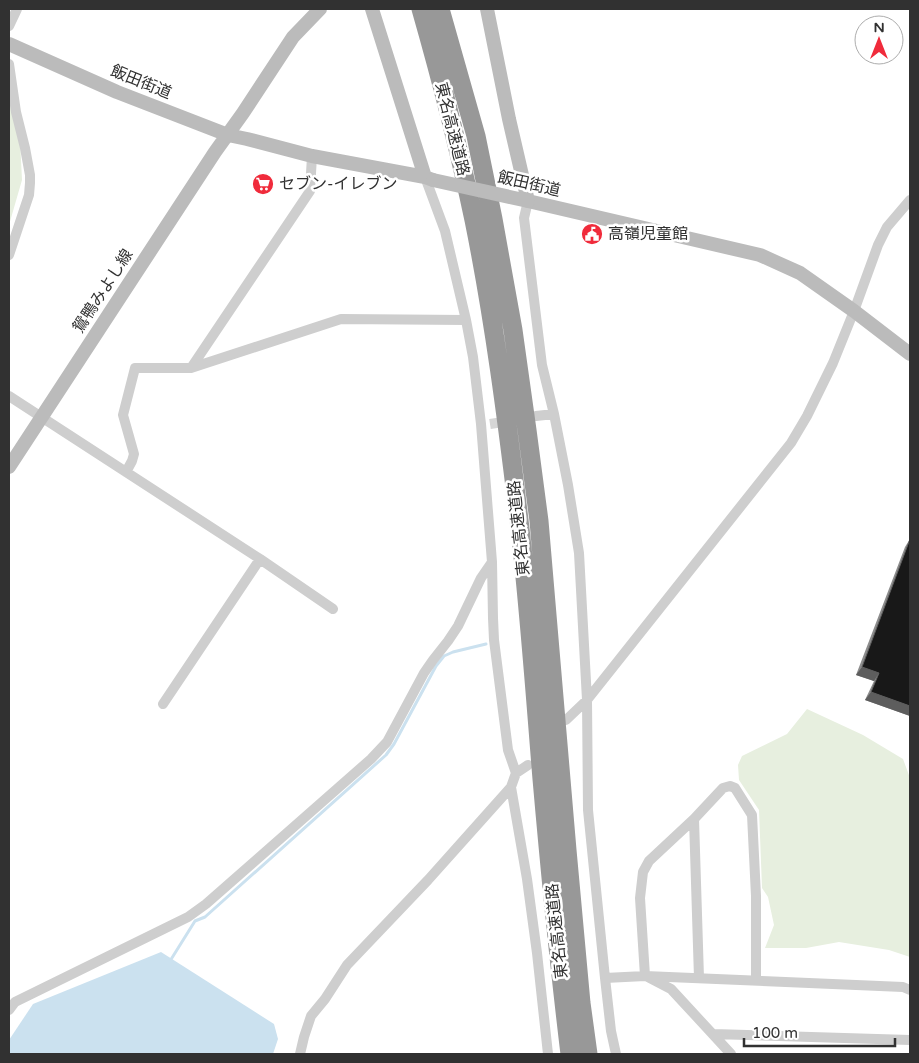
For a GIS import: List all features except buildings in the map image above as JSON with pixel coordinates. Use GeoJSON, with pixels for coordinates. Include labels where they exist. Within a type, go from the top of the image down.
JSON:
{"type":"FeatureCollection","features":[{"type":"Feature","properties":{"kind":"highway","name":"東名高速道路"},"geometry":{"type":"LineString","coordinates":[[421,9],[456,138],[474,222],[494,333],[520,523],[553,896],[570,1054]]}},
{"type":"Feature","properties":{"kind":"highway","name":"東名高速道路"},"geometry":{"type":"LineString","coordinates":[[440,9],[476,136],[513,330],[528,430],[539,521],[580,994],[588,1054]]}},
{"type":"Feature","properties":{"kind":"main road","name":"鴛鴨みよし線"},"geometry":{"type":"LineString","coordinates":[[9,468],[215,152],[294,36],[320,9]]}},
{"type":"Feature","properties":{"kind":"main road"},"geometry":{"type":"LineString","coordinates":[[372,9],[429,179]]}},
{"type":"Feature","properties":{"kind":"main road"},"geometry":{"type":"LineString","coordinates":[[487,9],[528,201]]}},
{"type":"Feature","properties":{"kind":"main road","name":"飯田街道"},"geometry":{"type":"LineString","coordinates":[[9,44],[117,92],[228,135],[312,156],[429,179],[760,255],[800,273],[910,354]]}},
{"type":"Feature","properties":{"kind":"street"},"geometry":{"type":"LineString","coordinates":[[9,26],[18,9]]}},
{"type":"Feature","properties":{"kind":"street"},"geometry":{"type":"LineString","coordinates":[[9,64],[30,184],[29,195],[9,255]]}},
{"type":"Feature","properties":{"kind":"street"},"geometry":{"type":"LineString","coordinates":[[191,368],[310,191],[312,156]]}},
{"type":"Feature","properties":{"kind":"street"},"geometry":{"type":"LineString","coordinates":[[429,179],[445,231],[466,320],[486,424],[494,640],[508,750],[516,773]]}},
{"type":"Feature","properties":{"kind":"street"},"geometry":{"type":"LineString","coordinates":[[566,720],[587,700],[791,443],[807,416],[833,363],[878,245],[887,227],[910,200]]}},
{"type":"Feature","properties":{"kind":"street"},"geometry":{"type":"LineString","coordinates":[[528,201],[524,218],[542,365],[568,485],[579,553],[587,700],[588,810],[611,1031],[616,1054]]}},
{"type":"Feature","properties":{"kind":"street"},"geometry":{"type":"LineString","coordinates":[[126,472],[134,454],[124,416],[135,368],[191,368],[341,319],[466,320]]}},
{"type":"Feature","properties":{"kind":"street"},"geometry":{"type":"LineString","coordinates":[[9,396],[260,559],[333,609]]}},
{"type":"Feature","properties":{"kind":"street"},"geometry":{"type":"LineString","coordinates":[[536,416],[554,414]]}},
{"type":"Feature","properties":{"kind":"street"},"geometry":{"type":"LineString","coordinates":[[163,704],[260,559]]}},
{"type":"Feature","properties":{"kind":"street"},"geometry":{"type":"LineString","coordinates":[[9,1010],[15,1002],[188,917],[206,904],[371,759],[387,742],[424,673],[458,626],[481,578],[492,562]]}},
{"type":"Feature","properties":{"kind":"street"},"geometry":{"type":"LineString","coordinates":[[300,1054],[312,1016],[348,965],[428,880],[511,787],[516,773],[528,765]]}},
{"type":"Feature","properties":{"kind":"street"},"geometry":{"type":"LineString","coordinates":[[645,976],[640,898],[643,872],[650,861],[723,788],[730,786],[735,788],[752,815],[756,896],[756,980]]}},
{"type":"Feature","properties":{"kind":"street"},"geometry":{"type":"LineString","coordinates":[[511,787],[537,953],[548,1054]]}},
{"type":"Feature","properties":{"kind":"street"},"geometry":{"type":"LineString","coordinates":[[694,819],[699,978]]}},
{"type":"Feature","properties":{"kind":"street"},"geometry":{"type":"LineString","coordinates":[[605,978],[645,976],[756,980],[903,987],[910,990]]}},
{"type":"Feature","properties":{"kind":"street"},"geometry":{"type":"LineString","coordinates":[[645,976],[671,989],[731,1054]]}},
{"type":"Feature","properties":{"kind":"street"},"geometry":{"type":"LineString","coordinates":[[713,1034],[910,1040]]}},
{"type":"Feature","properties":{"kind":"green space"},"geometry":{"type":"Polygon","coordinates":[[[9,80],[18,99],[22,180],[9,225],[9,80]]]}},
{"type":"Feature","properties":{"kind":"green space"},"geometry":{"type":"Polygon","coordinates":[[[807,709],[863,735],[903,759],[910,778],[910,957],[889,950],[839,942],[806,948],[765,948],[774,925],[768,897],[762,888],[759,810],[739,780],[738,765],[742,756],[787,734],[807,709]]]}},
{"type":"Feature","properties":{"kind":"water"},"geometry":{"type":"Polygon","coordinates":[[[161,952],[274,1024],[278,1039],[273,1054],[9,1054],[9,1040],[33,1004],[161,952]]]}},
{"type":"Feature","properties":{"kind":"waterway"},"geometry":{"type":"LineString","coordinates":[[170,961],[195,921],[205,917],[386,755],[394,744],[436,666],[444,656],[486,644]]}},
{"type":"Feature","properties":{"kind":"tunnel"},"geometry":{"type":"LineString","coordinates":[[490,424],[509,421]]}},
{"type":"Feature","properties":{"kind":"place","name":"セブン-イレブン"},"geometry":{"type":"Point","coordinates":[263,184]}},
{"type":"Feature","properties":{"kind":"place","name":"高嶺児童館"},"geometry":{"type":"Point","coordinates":[592,234]}}]}
